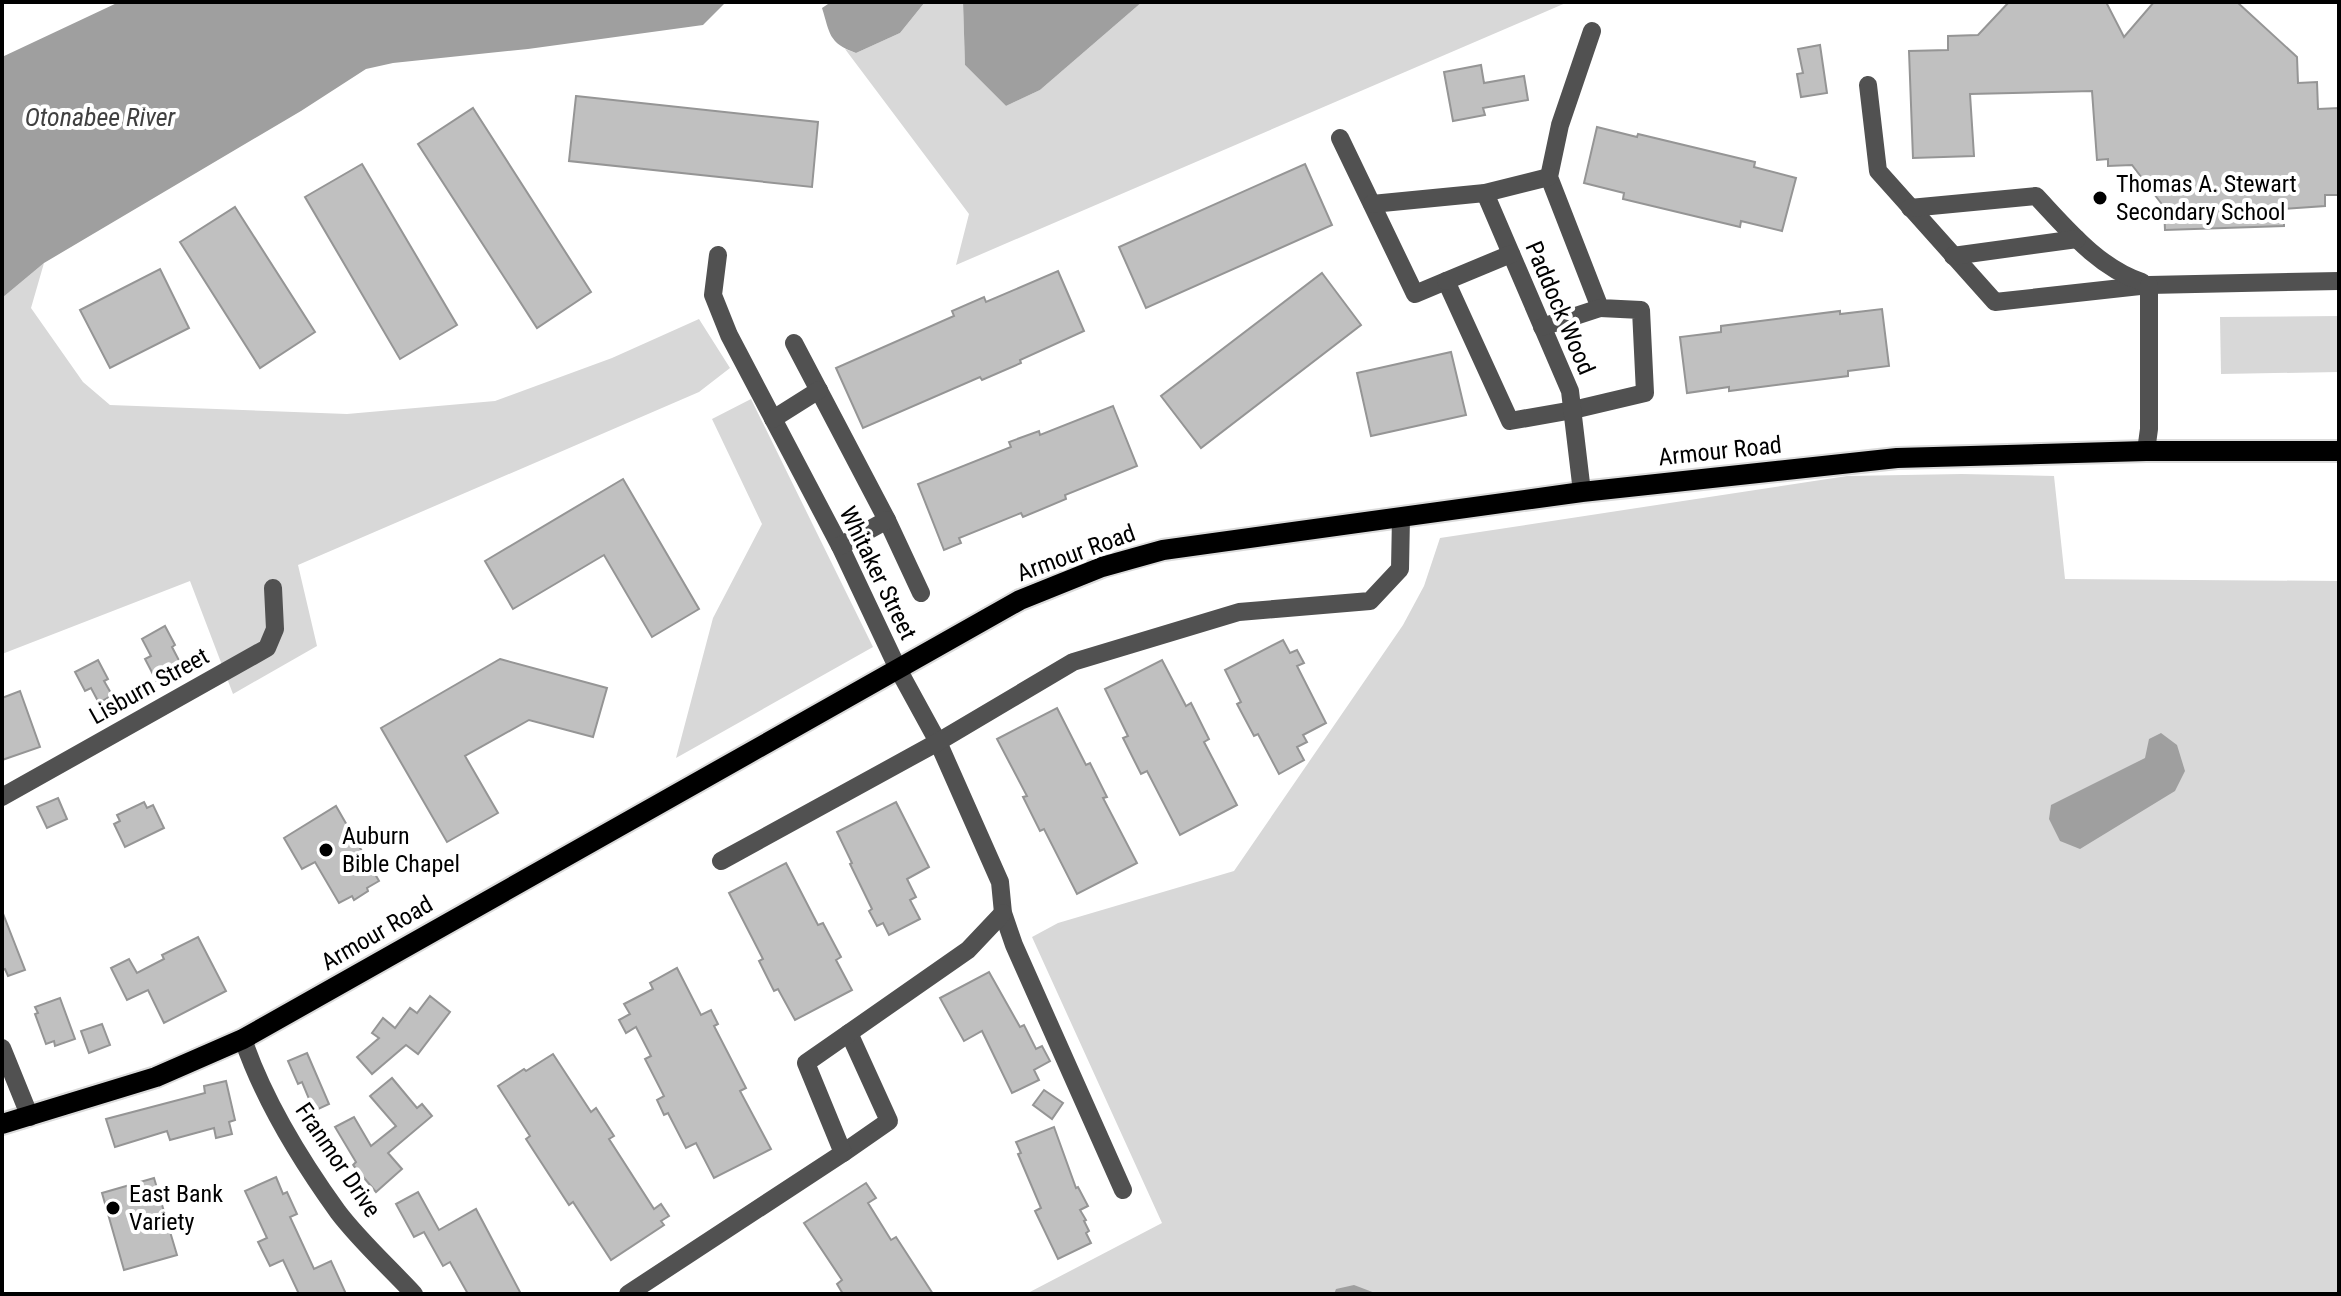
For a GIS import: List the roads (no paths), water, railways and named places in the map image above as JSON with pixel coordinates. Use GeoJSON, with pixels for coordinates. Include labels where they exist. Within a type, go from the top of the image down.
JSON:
{"type":"FeatureCollection","features":[{"type":"Feature","properties":{"kind":"main road","name":"Armour Road"},"geometry":{"type":"LineString","coordinates":[[2,1124],[156,1077],[243,1039],[1020,600],[1102,567],[1163,550],[1582,492],[1897,458],[2146,451],[2339,451]]}},
{"type":"Feature","properties":{"kind":"street"},"geometry":{"type":"LineString","coordinates":[[1592,31],[1560,125],[1549,177],[1600,308]]}},
{"type":"Feature","properties":{"kind":"street"},"geometry":{"type":"LineString","coordinates":[[1868,85],[1878,171],[1995,302],[2149,285],[2339,281]]}},
{"type":"Feature","properties":{"kind":"street"},"geometry":{"type":"LineString","coordinates":[[1340,138],[1415,294],[1511,254]]}},
{"type":"Feature","properties":{"kind":"street"},"geometry":{"type":"LineString","coordinates":[[1372,204],[1485,193],[1549,177]]}},
{"type":"Feature","properties":{"kind":"street"},"geometry":{"type":"LineString","coordinates":[[1997,179],[1997,200]]}},
{"type":"Feature","properties":{"kind":"street","name":"Paddock Wood"},"geometry":{"type":"LineString","coordinates":[[1485,193],[1570,391],[1582,492]]}},
{"type":"Feature","properties":{"kind":"street"},"geometry":{"type":"LineString","coordinates":[[1910,208],[2036,196],[2077,239],[2122,275],[2149,285]]}},
{"type":"Feature","properties":{"kind":"street"},"geometry":{"type":"LineString","coordinates":[[1953,256],[2077,239]]}},
{"type":"Feature","properties":{"kind":"street","name":"Whitaker Street"},"geometry":{"type":"LineString","coordinates":[[718,255],[713,295],[729,335],[938,742],[1000,882],[1003,913],[1014,945],[1123,1190]]}},
{"type":"Feature","properties":{"kind":"street"},"geometry":{"type":"LineString","coordinates":[[1446,281],[1510,421],[1645,393],[1641,310],[1600,308],[1542,327]]}},
{"type":"Feature","properties":{"kind":"street"},"geometry":{"type":"LineString","coordinates":[[2146,451],[2149,429],[2149,285]]}},
{"type":"Feature","properties":{"kind":"street"},"geometry":{"type":"LineString","coordinates":[[794,343],[887,520],[921,593]]}},
{"type":"Feature","properties":{"kind":"street"},"geometry":{"type":"LineString","coordinates":[[773,419],[819,390]]}},
{"type":"Feature","properties":{"kind":"street"},"geometry":{"type":"LineString","coordinates":[[721,861],[938,742],[1073,662],[1239,612],[1370,601],[1400,569],[1401,517]]}},
{"type":"Feature","properties":{"kind":"street"},"geometry":{"type":"LineString","coordinates":[[840,546],[887,520]]}},
{"type":"Feature","properties":{"kind":"street","name":"Lisburn Street"},"geometry":{"type":"LineString","coordinates":[[2,797],[267,648],[275,629],[273,588]]}},
{"type":"Feature","properties":{"kind":"street"},"geometry":{"type":"LineString","coordinates":[[843,1153],[806,1063],[968,950],[1003,913]]}},
{"type":"Feature","properties":{"kind":"street"},"geometry":{"type":"LineString","coordinates":[[628,1294],[889,1121],[849,1033]]}},
{"type":"Feature","properties":{"kind":"street","name":"Franmor Drive"},"geometry":{"type":"LineString","coordinates":[[243,1039],[295,1147],[325,1192],[340,1214],[414,1294]]}},
{"type":"Feature","properties":{"kind":"street"},"geometry":{"type":"LineString","coordinates":[[2,1048],[30,1117]]}},
{"type":"Feature","properties":{"kind":"water","name":"Otonabee River"},"geometry":{"type":"Polygon","coordinates":[[[119,2],[726,2],[703,25],[528,49],[393,63],[366,69],[301,111],[44,263],[2,298],[2,57],[119,2]]]}},
{"type":"Feature","properties":{"kind":"water"},"geometry":{"type":"Polygon","coordinates":[[[831,2],[925,2],[900,33],[856,53],[835,41],[829,31],[822,8],[831,2]]]}},
{"type":"Feature","properties":{"kind":"water"},"geometry":{"type":"Polygon","coordinates":[[[963,2],[1142,2],[1040,90],[1006,106],[965,65],[963,2]]]}},
{"type":"Feature","properties":{"kind":"water"},"geometry":{"type":"Polygon","coordinates":[[[2161,733],[2177,745],[2185,771],[2175,791],[2080,849],[2060,841],[2049,819],[2051,805],[2145,758],[2149,739],[2161,733]]]}},
{"type":"Feature","properties":{"kind":"water"},"geometry":{"type":"Polygon","coordinates":[[[1354,1285],[1377,1294],[1334,1294],[1336,1289],[1354,1285]]]}},
{"type":"Feature","properties":{"kind":"place","name":"Thomas A. Stewart Secondary School"},"geometry":{"type":"Point","coordinates":[2100,198]}},
{"type":"Feature","properties":{"kind":"place","name":"Auburn Bible Chapel"},"geometry":{"type":"Point","coordinates":[326,850]}},
{"type":"Feature","properties":{"kind":"place","name":"East Bank Variety"},"geometry":{"type":"Point","coordinates":[113,1208]}}]}
